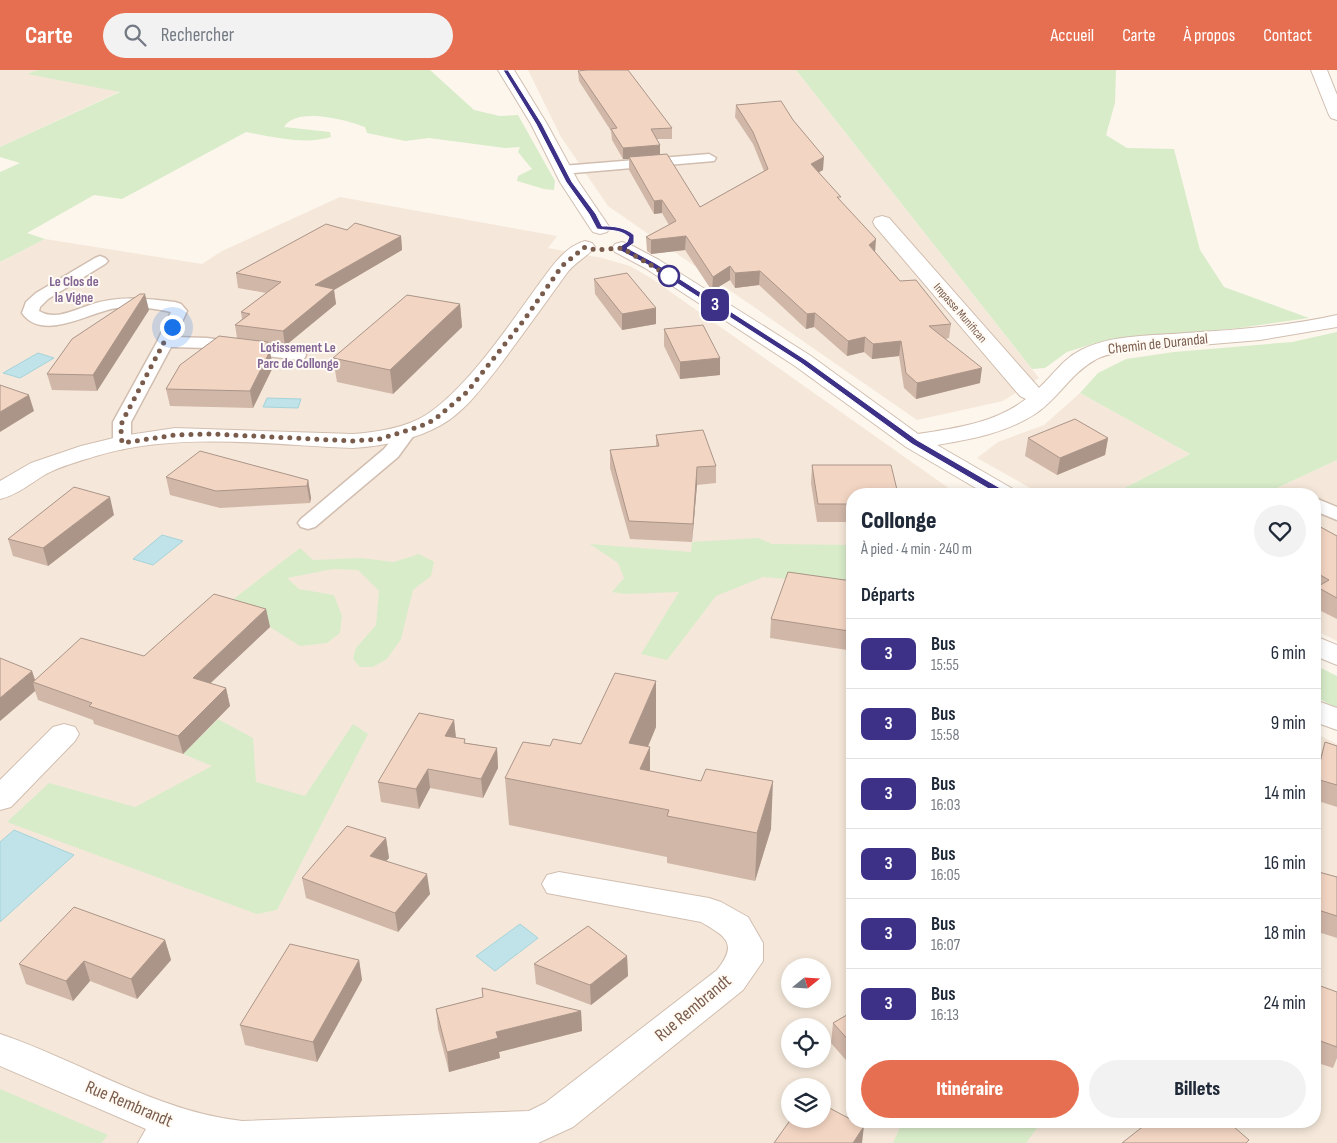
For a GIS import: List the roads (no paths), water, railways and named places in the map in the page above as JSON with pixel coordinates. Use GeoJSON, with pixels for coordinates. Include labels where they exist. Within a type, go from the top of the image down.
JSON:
{"type":"FeatureCollection","features":[{"type":"Feature","properties":{"kind":"street"},"geometry":{"type":"LineString","coordinates":[[506,70],[539,124],[562,170],[600,228]]}},
{"type":"Feature","properties":{"kind":"street"},"geometry":{"type":"LineString","coordinates":[[1319,70],[1337,115]]}},
{"type":"Feature","properties":{"kind":"street","name":"Impasse Munifican"},"geometry":{"type":"LineString","coordinates":[[882,222],[1028,391],[1042,399]]}},
{"type":"Feature","properties":{"kind":"street"},"geometry":{"type":"LineString","coordinates":[[600,228],[614,228],[626,231],[632,237],[631,243],[622,248],[596,250],[585,247],[578,242],[579,236],[587,231],[600,228]]}},
{"type":"Feature","properties":{"kind":"street"},"geometry":{"type":"LineString","coordinates":[[0,492],[40,468],[89,451],[122,443],[175,435],[212,434],[353,441],[380,439],[408,431],[434,420],[467,392],[524,320],[562,266],[585,247]]}},
{"type":"Feature","properties":{"kind":"street"},"geometry":{"type":"LineString","coordinates":[[622,248],[652,264],[803,361],[914,442],[994,488]]}},
{"type":"Feature","properties":{"kind":"street","name":"Chemin de Durandal"},"geometry":{"type":"LineString","coordinates":[[914,442],[993,426],[1023,412],[1042,399],[1077,362],[1094,352],[1128,345],[1285,331],[1337,321]]}},
{"type":"Feature","properties":{"kind":"street"},"geometry":{"type":"LineString","coordinates":[[1321,648],[1337,656]]}},
{"type":"Feature","properties":{"kind":"street"},"geometry":{"type":"LineString","coordinates":[[1321,713],[1337,720]]}},
{"type":"Feature","properties":{"kind":"street"},"geometry":{"type":"LineString","coordinates":[[0,799],[64,734]]}},
{"type":"Feature","properties":{"kind":"street","name":"Rue Rembrandt"},"geometry":{"type":"LineString","coordinates":[[0,1049],[166,1133],[242,1138],[527,1135],[559,1116],[730,980],[745,961],[745,943],[736,926],[709,911],[559,884]]}},
{"type":"Feature","properties":{"kind":"lane"},"geometry":{"type":"LineString","coordinates":[[562,170],[709,158]]}},
{"type":"Feature","properties":{"kind":"lane"},"geometry":{"type":"LineString","coordinates":[[100,261],[42,296],[32,305],[30,313],[36,318],[47,321],[66,318],[105,305],[119,303],[175,307],[179,311],[166,342],[122,422],[122,443]]}},
{"type":"Feature","properties":{"kind":"lane"},"geometry":{"type":"LineString","coordinates":[[166,342],[207,343],[298,355]]}},
{"type":"Feature","properties":{"kind":"lane"},"geometry":{"type":"LineString","coordinates":[[308,523],[391,453],[408,431]]}},
{"type":"Feature","properties":{"kind":"lane"},"geometry":{"type":"LineString","coordinates":[[1321,507],[1337,514]]}},
{"type":"Feature","properties":{"kind":"water"},"geometry":{"type":"Polygon","coordinates":[[[38,353],[54,358],[20,378],[3,373],[38,353]]]}},
{"type":"Feature","properties":{"kind":"water"},"geometry":{"type":"Polygon","coordinates":[[[267,398],[301,399],[298,408],[263,407],[267,398]]]}},
{"type":"Feature","properties":{"kind":"water"},"geometry":{"type":"Polygon","coordinates":[[[162,535],[183,541],[153,565],[133,559],[162,535]]]}},
{"type":"Feature","properties":{"kind":"water"},"geometry":{"type":"Polygon","coordinates":[[[14,830],[74,855],[0,922],[0,842],[14,830]]]}},
{"type":"Feature","properties":{"kind":"water"},"geometry":{"type":"Polygon","coordinates":[[[520,924],[538,938],[495,971],[476,956],[520,924]]]}},
{"type":"Feature","properties":{"kind":"district","name":"Le Clos de la Vigne"},"geometry":{"type":"Point","coordinates":[74,290]}},
{"type":"Feature","properties":{"kind":"district","name":"Lotissement Le Parc de Collonge"},"geometry":{"type":"Point","coordinates":[298,356]}}]}
